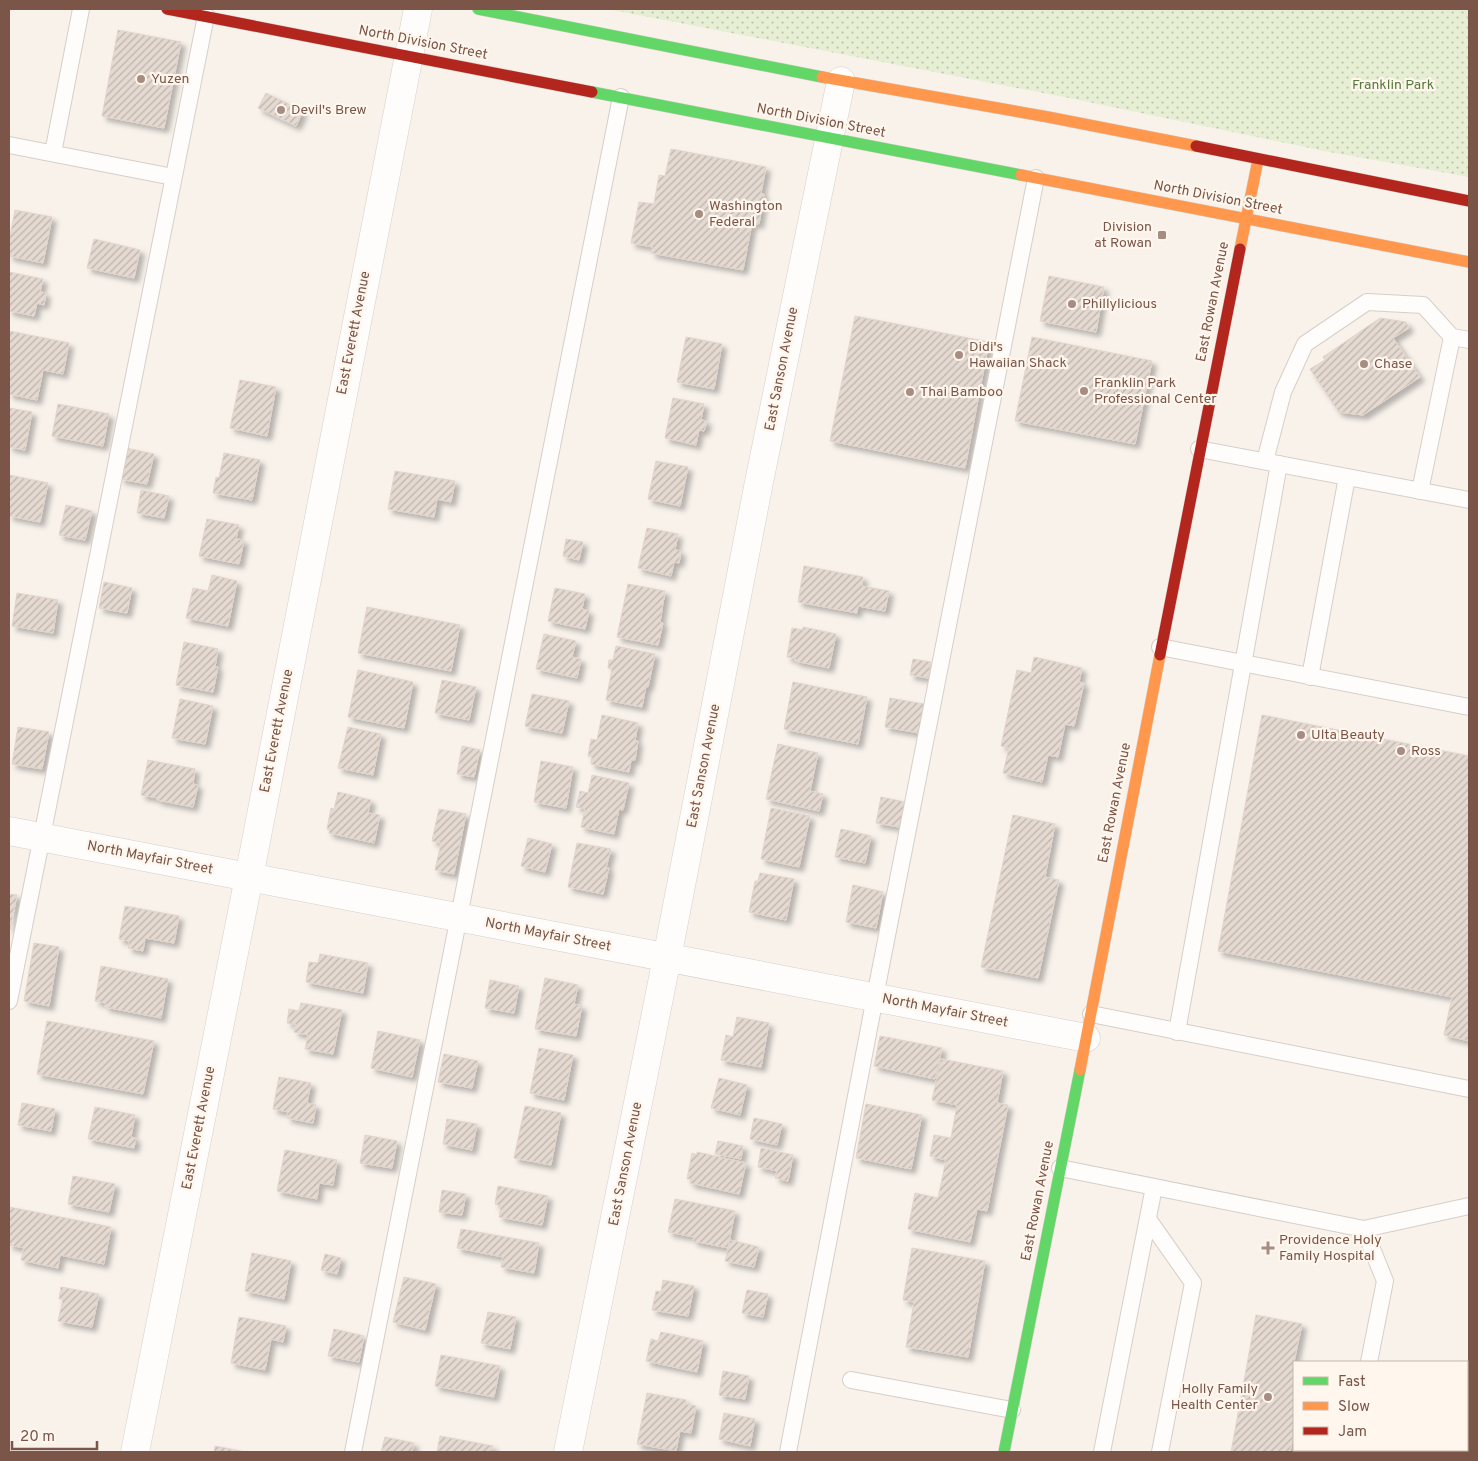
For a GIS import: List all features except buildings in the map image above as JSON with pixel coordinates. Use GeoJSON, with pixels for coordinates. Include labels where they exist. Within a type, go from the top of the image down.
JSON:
{"type":"FeatureCollection","features":[{"type":"Feature","properties":{"kind":"main road","name":"North Division Street"},"geometry":{"type":"LineString","coordinates":[[167,9],[1469,262]]}},
{"type":"Feature","properties":{"kind":"main road"},"geometry":{"type":"LineString","coordinates":[[478,9],[841,81],[1048,117],[1469,202]]}},
{"type":"Feature","properties":{"kind":"main road","name":"East Rowan Avenue"},"geometry":{"type":"LineString","coordinates":[[1004,1452],[1160,647],[1258,160]]}},
{"type":"Feature","properties":{"kind":"street","name":"East Everett Avenue"},"geometry":{"type":"LineString","coordinates":[[135,1452],[418,9]]}},
{"type":"Feature","properties":{"kind":"street","name":"East Sanson Avenue"},"geometry":{"type":"LineString","coordinates":[[568,1452],[667,958],[759,482],[828,137],[841,81]]}},
{"type":"Feature","properties":{"kind":"street","name":"North Mayfair Street"},"geometry":{"type":"LineString","coordinates":[[9,831],[875,998],[1088,1026]]}},
{"type":"Feature","properties":{"kind":"lane"},"geometry":{"type":"LineString","coordinates":[[53,153],[81,9]]}},
{"type":"Feature","properties":{"kind":"lane"},"geometry":{"type":"LineString","coordinates":[[9,1001],[206,16]]}},
{"type":"Feature","properties":{"kind":"lane"},"geometry":{"type":"LineString","coordinates":[[353,1452],[621,97]]}},
{"type":"Feature","properties":{"kind":"lane"},"geometry":{"type":"LineString","coordinates":[[9,145],[173,177]]}},
{"type":"Feature","properties":{"kind":"lane"},"geometry":{"type":"LineString","coordinates":[[788,1452],[1036,178]]}},
{"type":"Feature","properties":{"kind":"lane"},"geometry":{"type":"LineString","coordinates":[[1177,1032],[1243,664],[1283,392],[1305,344],[1367,302],[1423,305],[1452,336],[1469,340]]}},
{"type":"Feature","properties":{"kind":"lane"},"geometry":{"type":"LineString","coordinates":[[1420,491],[1452,336]]}},
{"type":"Feature","properties":{"kind":"lane"},"geometry":{"type":"LineString","coordinates":[[1199,449],[1469,500]]}},
{"type":"Feature","properties":{"kind":"lane"},"geometry":{"type":"LineString","coordinates":[[1310,677],[1347,477]]}},
{"type":"Feature","properties":{"kind":"lane"},"geometry":{"type":"LineString","coordinates":[[1160,647],[1469,707]]}},
{"type":"Feature","properties":{"kind":"lane"},"geometry":{"type":"LineString","coordinates":[[1088,1026],[1177,1032],[1469,1089]]}},
{"type":"Feature","properties":{"kind":"lane"},"geometry":{"type":"LineString","coordinates":[[1060,1168],[1364,1229],[1469,1206]]}},
{"type":"Feature","properties":{"kind":"lane"},"geometry":{"type":"LineString","coordinates":[[1102,1452],[1154,1187]]}},
{"type":"Feature","properties":{"kind":"lane"},"geometry":{"type":"LineString","coordinates":[[1148,1219],[1193,1283],[1160,1452]]}},
{"type":"Feature","properties":{"kind":"lane"},"geometry":{"type":"LineString","coordinates":[[1364,1229],[1385,1281],[1369,1361]]}},
{"type":"Feature","properties":{"kind":"lane"},"geometry":{"type":"LineString","coordinates":[[851,1380],[1012,1410]]}},
{"type":"Feature","properties":{"kind":"green space","name":"Franklin Park"},"geometry":{"type":"Polygon","coordinates":[[[607,9],[1469,9],[1469,177],[1324,151],[1069,98],[607,9]]]}},
{"type":"Feature","properties":{"kind":"traffic: fast"},"geometry":{"type":"LineString","coordinates":[[478,9],[822,77]]}},
{"type":"Feature","properties":{"kind":"traffic: fast"},"geometry":{"type":"LineString","coordinates":[[592,92],[1021,175]]}},
{"type":"Feature","properties":{"kind":"traffic: fast"},"geometry":{"type":"LineString","coordinates":[[1004,1452],[1080,1070]]}},
{"type":"Feature","properties":{"kind":"traffic: slow"},"geometry":{"type":"LineString","coordinates":[[822,77],[1048,117],[1196,146]]}},
{"type":"Feature","properties":{"kind":"traffic: slow"},"geometry":{"type":"LineString","coordinates":[[1240,249],[1258,160]]}},
{"type":"Feature","properties":{"kind":"traffic: slow"},"geometry":{"type":"LineString","coordinates":[[1021,175],[1469,262]]}},
{"type":"Feature","properties":{"kind":"traffic: slow"},"geometry":{"type":"LineString","coordinates":[[1080,1070],[1160,655]]}},
{"type":"Feature","properties":{"kind":"traffic: jam"},"geometry":{"type":"LineString","coordinates":[[167,9],[592,92]]}},
{"type":"Feature","properties":{"kind":"traffic: jam"},"geometry":{"type":"LineString","coordinates":[[1196,146],[1469,201]]}},
{"type":"Feature","properties":{"kind":"traffic: jam"},"geometry":{"type":"LineString","coordinates":[[1160,655],[1240,249]]}},
{"type":"Feature","properties":{"kind":"place","name":"Yuzen"},"geometry":{"type":"Point","coordinates":[141,79]}},
{"type":"Feature","properties":{"kind":"place","name":"Devil's Brew"},"geometry":{"type":"Point","coordinates":[281,110]}},
{"type":"Feature","properties":{"kind":"place","name":"Washington Federal"},"geometry":{"type":"Point","coordinates":[699,214]}},
{"type":"Feature","properties":{"kind":"place","name":"Division at Rowan"},"geometry":{"type":"Point","coordinates":[1162,235]}},
{"type":"Feature","properties":{"kind":"place","name":"Phillylicious"},"geometry":{"type":"Point","coordinates":[1072,304]}},
{"type":"Feature","properties":{"kind":"place","name":"Didi's Hawaiian Shack"},"geometry":{"type":"Point","coordinates":[959,355]}},
{"type":"Feature","properties":{"kind":"place","name":"Chase"},"geometry":{"type":"Point","coordinates":[1364,364]}},
{"type":"Feature","properties":{"kind":"place","name":"Franklin Park Professional Center"},"geometry":{"type":"Point","coordinates":[1084,391]}},
{"type":"Feature","properties":{"kind":"place","name":"Thai Bamboo"},"geometry":{"type":"Point","coordinates":[910,392]}},
{"type":"Feature","properties":{"kind":"place","name":"Ulta Beauty"},"geometry":{"type":"Point","coordinates":[1301,735]}},
{"type":"Feature","properties":{"kind":"place","name":"Ross"},"geometry":{"type":"Point","coordinates":[1401,751]}},
{"type":"Feature","properties":{"kind":"place","name":"Providence Holy Family Hospital"},"geometry":{"type":"Point","coordinates":[1268,1248]}},
{"type":"Feature","properties":{"kind":"place","name":"Holly Family Health Center"},"geometry":{"type":"Point","coordinates":[1268,1397]}}]}
